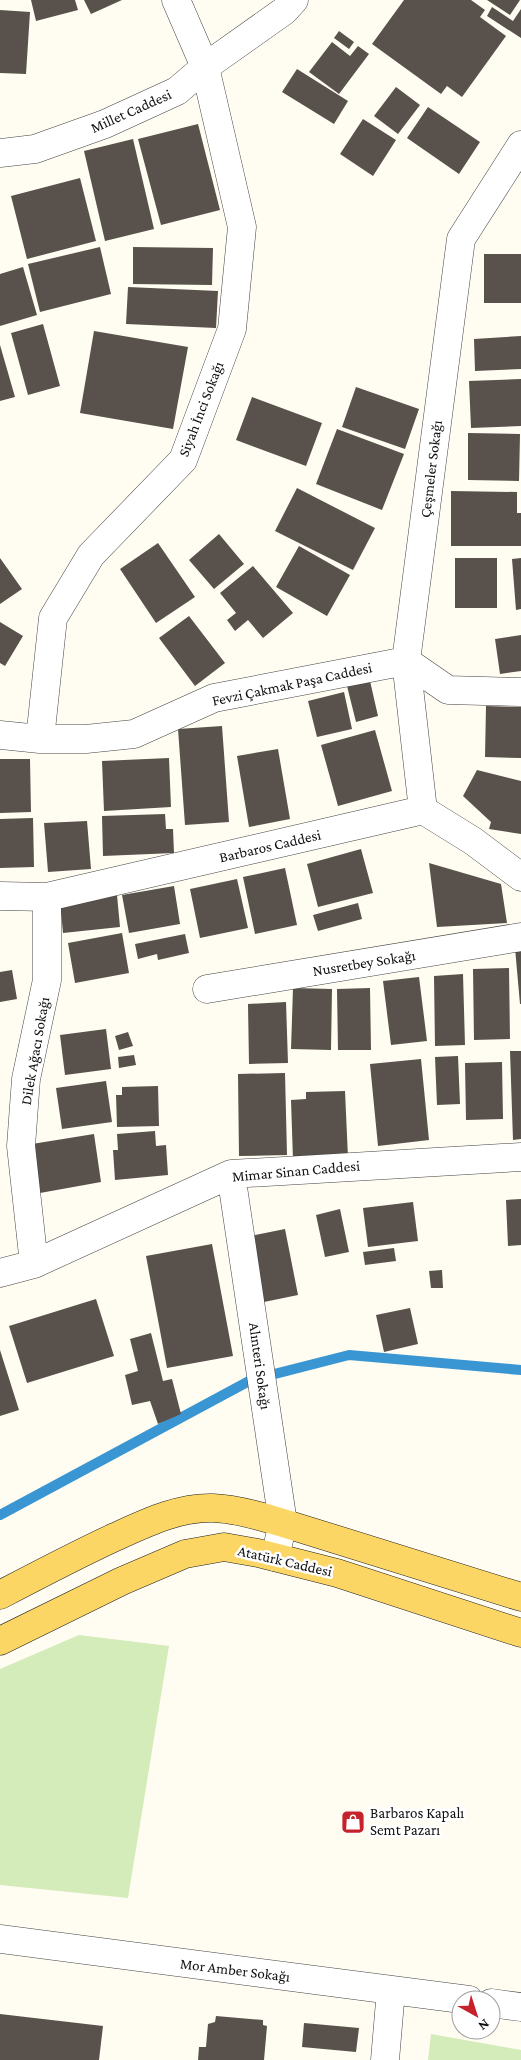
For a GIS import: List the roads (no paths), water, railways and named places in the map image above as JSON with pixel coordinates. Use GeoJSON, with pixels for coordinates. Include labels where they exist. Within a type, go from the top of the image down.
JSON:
{"type":"FeatureCollection","features":[{"type":"Feature","properties":{"kind":"main road"},"geometry":{"type":"LineString","coordinates":[[0,1595],[97,1545],[148,1522],[180,1511],[213,1508],[252,1514],[521,1597]]}},
{"type":"Feature","properties":{"kind":"main road","name":"Atatürk Caddesi"},"geometry":{"type":"LineString","coordinates":[[0,1641],[122,1581],[185,1554],[224,1547],[275,1557],[337,1573],[521,1633]]}},
{"type":"Feature","properties":{"kind":"street","name":"Siyah İnci Sokağı"},"geometry":{"type":"LineString","coordinates":[[40,739],[53,618],[91,555],[183,460],[232,329],[242,227],[205,67],[176,0]]}},
{"type":"Feature","properties":{"kind":"street","name":"Millet Caddesi"},"geometry":{"type":"LineString","coordinates":[[0,153],[35,149],[105,124],[177,91],[205,67],[284,11],[294,0]]}},
{"type":"Feature","properties":{"kind":"street","name":"Çeşmeler Sokağı"},"geometry":{"type":"LineString","coordinates":[[423,810],[406,661],[461,239],[521,145]]}},
{"type":"Feature","properties":{"kind":"street","name":"Fevzi Çakmak Paşa Caddesi"},"geometry":{"type":"LineString","coordinates":[[0,735],[40,739],[86,739],[134,734],[214,698],[406,661]]}},
{"type":"Feature","properties":{"kind":"street"},"geometry":{"type":"LineString","coordinates":[[406,661],[448,690],[521,692]]}},
{"type":"Feature","properties":{"kind":"street"},"geometry":{"type":"LineString","coordinates":[[423,810],[473,841],[521,877]]}},
{"type":"Feature","properties":{"kind":"street","name":"Barbaros Caddesi"},"geometry":{"type":"LineString","coordinates":[[0,896],[47,897],[423,810]]}},
{"type":"Feature","properties":{"kind":"street","name":"Dilek Ağacı Sokağı"},"geometry":{"type":"LineString","coordinates":[[34,1264],[21,1146],[26,1079],[48,980],[47,897]]}},
{"type":"Feature","properties":{"kind":"street","name":"Nusretbey Sokağı"},"geometry":{"type":"LineString","coordinates":[[207,989],[521,937]]}},
{"type":"Feature","properties":{"kind":"street","name":"Mimar Sinan Caddesi"},"geometry":{"type":"LineString","coordinates":[[0,1273],[34,1264],[231,1174],[521,1157]]}},
{"type":"Feature","properties":{"kind":"street","name":"Alınteri Sokağı"},"geometry":{"type":"LineString","coordinates":[[231,1174],[283,1523],[275,1557]]}},
{"type":"Feature","properties":{"kind":"street","name":"Mor Amber Sokağı"},"geometry":{"type":"LineString","coordinates":[[0,1939],[451,1998]]}},
{"type":"Feature","properties":{"kind":"street"},"geometry":{"type":"LineString","coordinates":[[385,2060],[391,1990]]}},
{"type":"Feature","properties":{"kind":"street"},"geometry":{"type":"LineString","coordinates":[[501,2004],[521,2007]]}},
{"type":"Feature","properties":{"kind":"waterway"},"geometry":{"type":"LineString","coordinates":[[0,1515],[251,1380],[349,1355],[521,1370]]}},
{"type":"Feature","properties":{"kind":"place","name":"Barbaros Kapalı Semt Pazarı"},"geometry":{"type":"Point","coordinates":[353,1822]}}]}
